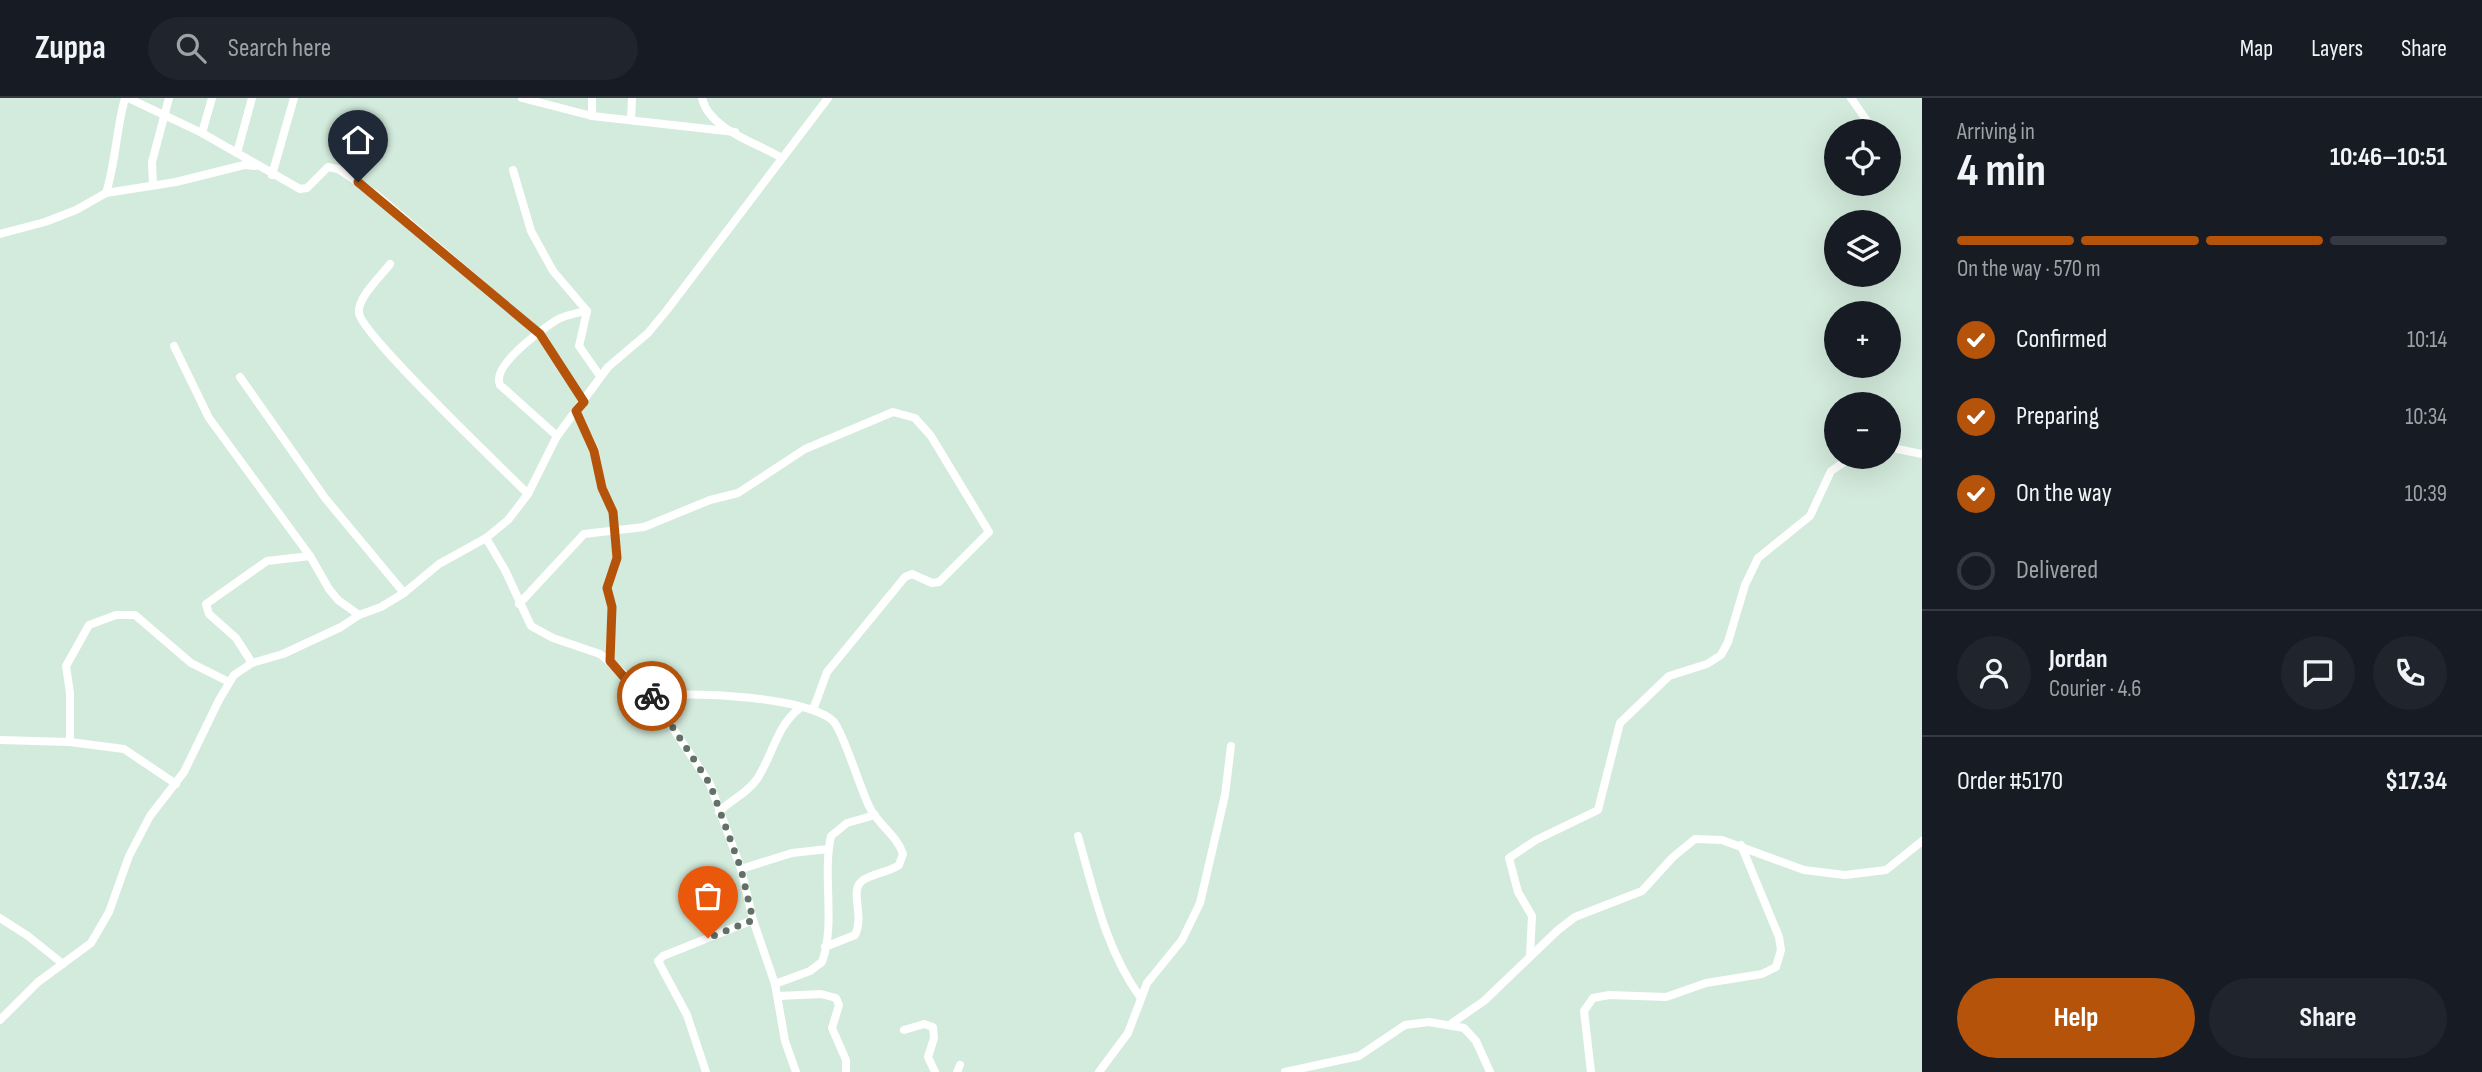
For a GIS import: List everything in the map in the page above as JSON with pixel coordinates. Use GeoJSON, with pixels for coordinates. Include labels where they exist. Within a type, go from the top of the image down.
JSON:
{"type":"FeatureCollection","features":[{"type":"Feature","properties":{"kind":"street"},"geometry":{"type":"LineString","coordinates":[[106,192],[112,175],[115,137],[127,98],[202,133],[272,175],[300,188],[307,188],[328,167],[338,169],[378,196],[540,334],[584,402]]}},
{"type":"Feature","properties":{"kind":"street"},"geometry":{"type":"LineString","coordinates":[[153,185],[152,162],[169,98]]}},
{"type":"Feature","properties":{"kind":"street"},"geometry":{"type":"LineString","coordinates":[[202,133],[212,98]]}},
{"type":"Feature","properties":{"kind":"street"},"geometry":{"type":"LineString","coordinates":[[237,153],[252,98]]}},
{"type":"Feature","properties":{"kind":"street"},"geometry":{"type":"LineString","coordinates":[[272,175],[294,98]]}},
{"type":"Feature","properties":{"kind":"street"},"geometry":{"type":"LineString","coordinates":[[522,98],[552,102],[592,116],[735,132]]}},
{"type":"Feature","properties":{"kind":"street"},"geometry":{"type":"LineString","coordinates":[[592,98],[592,116]]}},
{"type":"Feature","properties":{"kind":"street"},"geometry":{"type":"LineString","coordinates":[[631,120],[632,98]]}},
{"type":"Feature","properties":{"kind":"street"},"geometry":{"type":"LineString","coordinates":[[702,98],[706,112],[780,157]]}},
{"type":"Feature","properties":{"kind":"street"},"geometry":{"type":"LineString","coordinates":[[0,1020],[38,982],[87,948],[104,923],[134,844],[150,816],[176,784],[229,682],[252,663],[294,649],[341,627],[359,615],[381,607],[404,593],[439,564],[485,538],[508,520],[528,494],[557,436],[584,402],[600,376],[615,359],[648,333],[667,310],[780,157],[828,98]]}},
{"type":"Feature","properties":{"kind":"street"},"geometry":{"type":"LineString","coordinates":[[1851,98],[1866,119]]}},
{"type":"Feature","properties":{"kind":"street"},"geometry":{"type":"LineString","coordinates":[[0,234],[46,222],[76,210],[106,192],[153,185],[244,165],[259,167]]}},
{"type":"Feature","properties":{"kind":"street"},"geometry":{"type":"LineString","coordinates":[[513,170],[531,231],[553,271],[582,301],[587,311],[579,346],[600,376]]}},
{"type":"Feature","properties":{"kind":"street"},"geometry":{"type":"LineString","coordinates":[[390,264],[361,304],[362,320],[419,385],[528,494]]}},
{"type":"Feature","properties":{"kind":"street"},"geometry":{"type":"LineString","coordinates":[[557,436],[497,380],[505,362],[557,320],[587,311]]}},
{"type":"Feature","properties":{"kind":"street"},"geometry":{"type":"LineString","coordinates":[[174,346],[209,418],[310,556],[333,594],[359,615]]}},
{"type":"Feature","properties":{"kind":"street"},"geometry":{"type":"LineString","coordinates":[[240,377],[325,498],[404,593]]}},
{"type":"Feature","properties":{"kind":"street"},"geometry":{"type":"LineString","coordinates":[[576,411],[594,451],[602,488],[613,512],[617,558],[607,588],[612,607],[610,661]]}},
{"type":"Feature","properties":{"kind":"street"},"geometry":{"type":"LineString","coordinates":[[519,604],[578,537],[592,532],[614,532],[644,527],[710,500],[738,493],[792,456],[886,412],[900,412],[915,418],[953,469],[989,532],[939,582],[932,583],[912,573],[905,577],[827,672],[813,710]]}},
{"type":"Feature","properties":{"kind":"street"},"geometry":{"type":"LineString","coordinates":[[1901,450],[1922,454]]}},
{"type":"Feature","properties":{"kind":"street"},"geometry":{"type":"LineString","coordinates":[[1530,955],[1532,916],[1518,892],[1508,863],[1511,855],[1598,810],[1620,723],[1669,676],[1707,664],[1721,655],[1728,642],[1745,585],[1758,558],[1810,516],[1834,469]]}},
{"type":"Feature","properties":{"kind":"street"},"geometry":{"type":"LineString","coordinates":[[485,538],[505,570],[531,626],[600,654],[623,676],[652,696],[710,784],[741,869],[753,920],[779,996],[785,1041],[796,1072]]}},
{"type":"Feature","properties":{"kind":"street"},"geometry":{"type":"LineString","coordinates":[[252,663],[236,638],[208,614],[206,604],[265,562],[310,556]]}},
{"type":"Feature","properties":{"kind":"street"},"geometry":{"type":"LineString","coordinates":[[69,742],[70,693],[65,670],[89,625],[104,618],[122,614],[135,615],[191,663],[229,682]]}},
{"type":"Feature","properties":{"kind":"street"},"geometry":{"type":"LineString","coordinates":[[652,696],[669,693],[722,695],[813,710],[833,721],[838,728],[875,815],[901,848],[902,860],[894,869],[864,879],[858,885],[856,895],[861,922],[855,934],[825,947]]}},
{"type":"Feature","properties":{"kind":"street"},"geometry":{"type":"LineString","coordinates":[[719,813],[728,803],[750,789],[785,722],[800,708]]}},
{"type":"Feature","properties":{"kind":"street"},"geometry":{"type":"LineString","coordinates":[[0,740],[69,742],[124,749],[176,784]]}},
{"type":"Feature","properties":{"kind":"street"},"geometry":{"type":"LineString","coordinates":[[1099,1072],[1128,1033],[1147,983],[1181,940],[1206,887],[1231,746]]}},
{"type":"Feature","properties":{"kind":"street"},"geometry":{"type":"LineString","coordinates":[[775,984],[818,967],[825,947],[828,849],[831,836],[837,828],[875,815]]}},
{"type":"Feature","properties":{"kind":"street"},"geometry":{"type":"LineString","coordinates":[[1078,836],[1093,890],[1118,961],[1140,997]]}},
{"type":"Feature","properties":{"kind":"street"},"geometry":{"type":"LineString","coordinates":[[1452,1023],[1484,1001],[1530,955],[1575,917],[1642,891],[1688,842],[1705,837],[1741,845],[1804,870],[1845,875],[1886,870],[1922,841]]}},
{"type":"Feature","properties":{"kind":"street"},"geometry":{"type":"LineString","coordinates":[[1591,1072],[1584,1011],[1593,998],[1609,995],[1666,997],[1706,983],[1762,974],[1776,967],[1781,950],[1779,937],[1741,845]]}},
{"type":"Feature","properties":{"kind":"street"},"geometry":{"type":"LineString","coordinates":[[741,869],[792,853],[828,849]]}},
{"type":"Feature","properties":{"kind":"street"},"geometry":{"type":"LineString","coordinates":[[0,918],[63,964]]}},
{"type":"Feature","properties":{"kind":"street"},"geometry":{"type":"LineString","coordinates":[[706,1072],[687,1015],[659,961],[663,956],[753,920]]}},
{"type":"Feature","properties":{"kind":"street"},"geometry":{"type":"LineString","coordinates":[[779,996],[821,994],[836,998],[839,1005],[832,1028],[846,1060],[846,1072]]}},
{"type":"Feature","properties":{"kind":"street"},"geometry":{"type":"LineString","coordinates":[[1284,1072],[1359,1056],[1412,1023],[1452,1023],[1472,1034],[1490,1072]]}},
{"type":"Feature","properties":{"kind":"street"},"geometry":{"type":"LineString","coordinates":[[904,1030],[924,1024],[933,1027],[934,1038],[928,1057],[935,1072]]}},
{"type":"Feature","properties":{"kind":"way so far"},"geometry":{"type":"LineString","coordinates":[[652,696],[710,784],[741,869],[753,920],[708,938]]}},
{"type":"Feature","properties":{"kind":"route"},"geometry":{"type":"LineString","coordinates":[[358,182],[540,334],[584,402],[576,411],[594,451],[602,488],[613,512],[613,549],[617,558],[607,588],[612,607],[610,661],[623,676],[652,696]]}}]}
